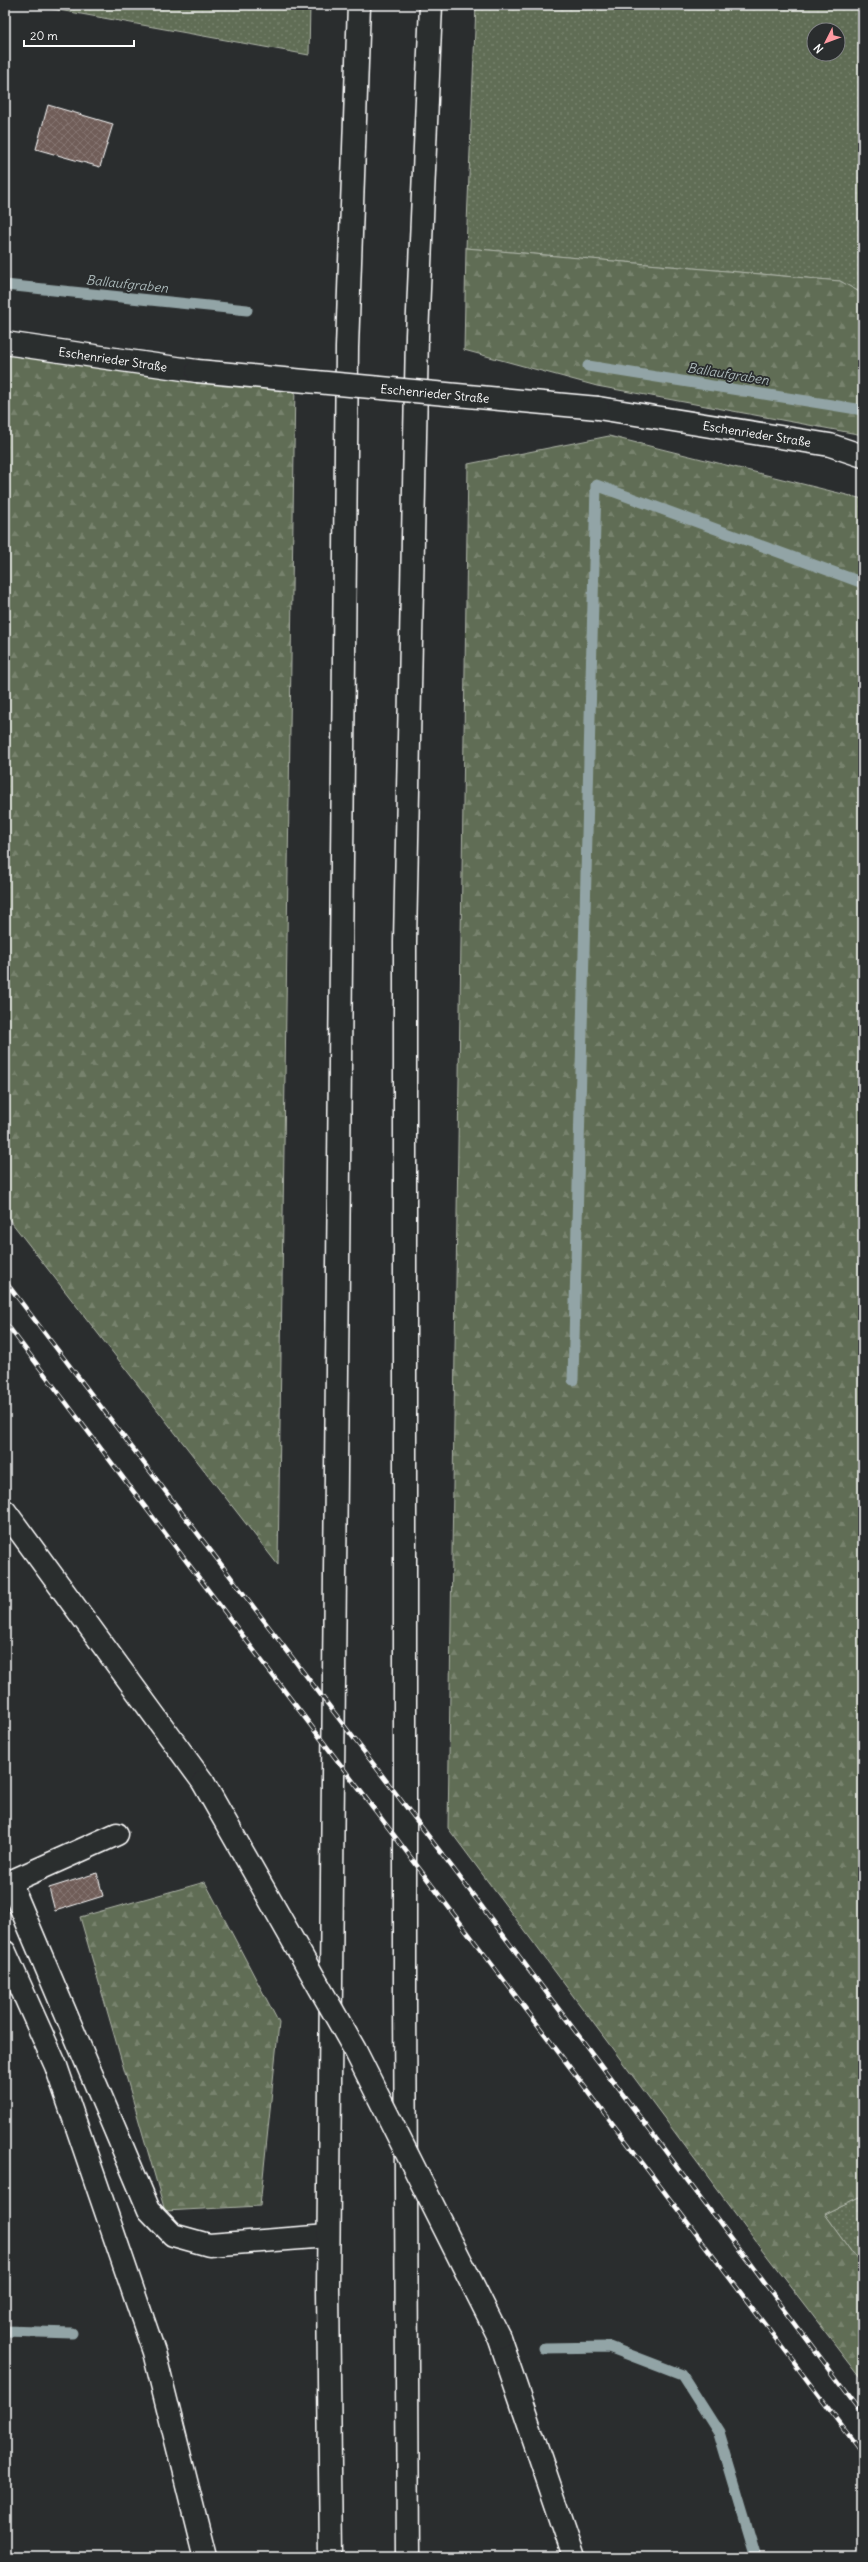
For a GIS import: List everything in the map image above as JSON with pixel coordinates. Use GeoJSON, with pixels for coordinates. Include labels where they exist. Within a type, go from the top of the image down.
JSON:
{"type":"FeatureCollection","features":[{"type":"Feature","properties":{"kind":"main road"},"geometry":{"type":"LineString","coordinates":[[331,2557],[328,2236],[347,348],[360,5]]}},
{"type":"Feature","properties":{"kind":"main road"},"geometry":{"type":"LineString","coordinates":[[408,2557],[405,2008],[405,942],[417,336],[431,5]]}},
{"type":"Feature","properties":{"kind":"main road","name":"Eschenrieder Straße"},"geometry":{"type":"LineString","coordinates":[[5,343],[197,371],[598,408],[830,445],[863,456]]}},
{"type":"Feature","properties":{"kind":"main road"},"geometry":{"type":"LineString","coordinates":[[5,1511],[203,1782],[355,2050],[500,2337],[574,2557]]}},
{"type":"Feature","properties":{"kind":"main road"},"geometry":{"type":"LineString","coordinates":[[117,1834],[10,1882],[149,2210],[173,2236],[208,2245],[328,2236]]}},
{"type":"Feature","properties":{"kind":"main road"},"geometry":{"type":"LineString","coordinates":[[5,1952],[56,2066],[154,2352],[205,2557]]}},
{"type":"Feature","properties":{"kind":"green space"},"geometry":{"type":"Polygon","coordinates":[[[31,5],[310,5],[309,55],[31,5]]]}},
{"type":"Feature","properties":{"kind":"green space"},"geometry":{"type":"Polygon","coordinates":[[[476,5],[863,5],[863,294],[840,281],[466,248],[476,5]]]}},
{"type":"Feature","properties":{"kind":"green space"},"geometry":{"type":"Polygon","coordinates":[[[466,248],[840,281],[863,294],[863,435],[597,386],[464,350],[466,248]]]}},
{"type":"Feature","properties":{"kind":"green space"},"geometry":{"type":"Polygon","coordinates":[[[5,342],[295,382],[278,1565],[5,1214],[5,342]]]}},
{"type":"Feature","properties":{"kind":"green space"},"geometry":{"type":"Polygon","coordinates":[[[609,436],[863,499],[863,2195],[824,2214],[863,2268],[863,2381],[761,2248],[448,1828],[468,464],[609,436]]]}},
{"type":"Feature","properties":{"kind":"green space"},"geometry":{"type":"Polygon","coordinates":[[[205,1882],[279,2023],[260,2206],[165,2211],[80,1917],[205,1882]]]}},
{"type":"Feature","properties":{"kind":"green space"},"geometry":{"type":"Polygon","coordinates":[[[863,2195],[863,2268],[824,2214],[863,2195]]]}},
{"type":"Feature","properties":{"kind":"building"},"geometry":{"type":"Polygon","coordinates":[[[48,105],[113,124],[100,167],[36,149],[48,105]]]}},
{"type":"Feature","properties":{"kind":"building"},"geometry":{"type":"Polygon","coordinates":[[[97,1873],[103,1896],[55,1911],[49,1888],[97,1873]]]}},
{"type":"Feature","properties":{"kind":"waterway","name":"Ballaufgraben"},"geometry":{"type":"LineString","coordinates":[[5,285],[247,310]]}},
{"type":"Feature","properties":{"kind":"waterway","name":"Ballaufgraben"},"geometry":{"type":"LineString","coordinates":[[588,366],[863,410]]}},
{"type":"Feature","properties":{"kind":"waterway"},"geometry":{"type":"LineString","coordinates":[[573,1380],[596,485],[863,583]]}},
{"type":"Feature","properties":{"kind":"waterway"},"geometry":{"type":"LineString","coordinates":[[5,2331],[72,2333]]}},
{"type":"Feature","properties":{"kind":"waterway"},"geometry":{"type":"LineString","coordinates":[[544,2348],[609,2347],[682,2375],[719,2433],[756,2557]]}},
{"type":"Feature","properties":{"kind":"railway"},"geometry":{"type":"LineString","coordinates":[[5,1281],[452,1867],[863,2414]]}},
{"type":"Feature","properties":{"kind":"railway"},"geometry":{"type":"LineString","coordinates":[[5,1322],[863,2454]]}}]}
